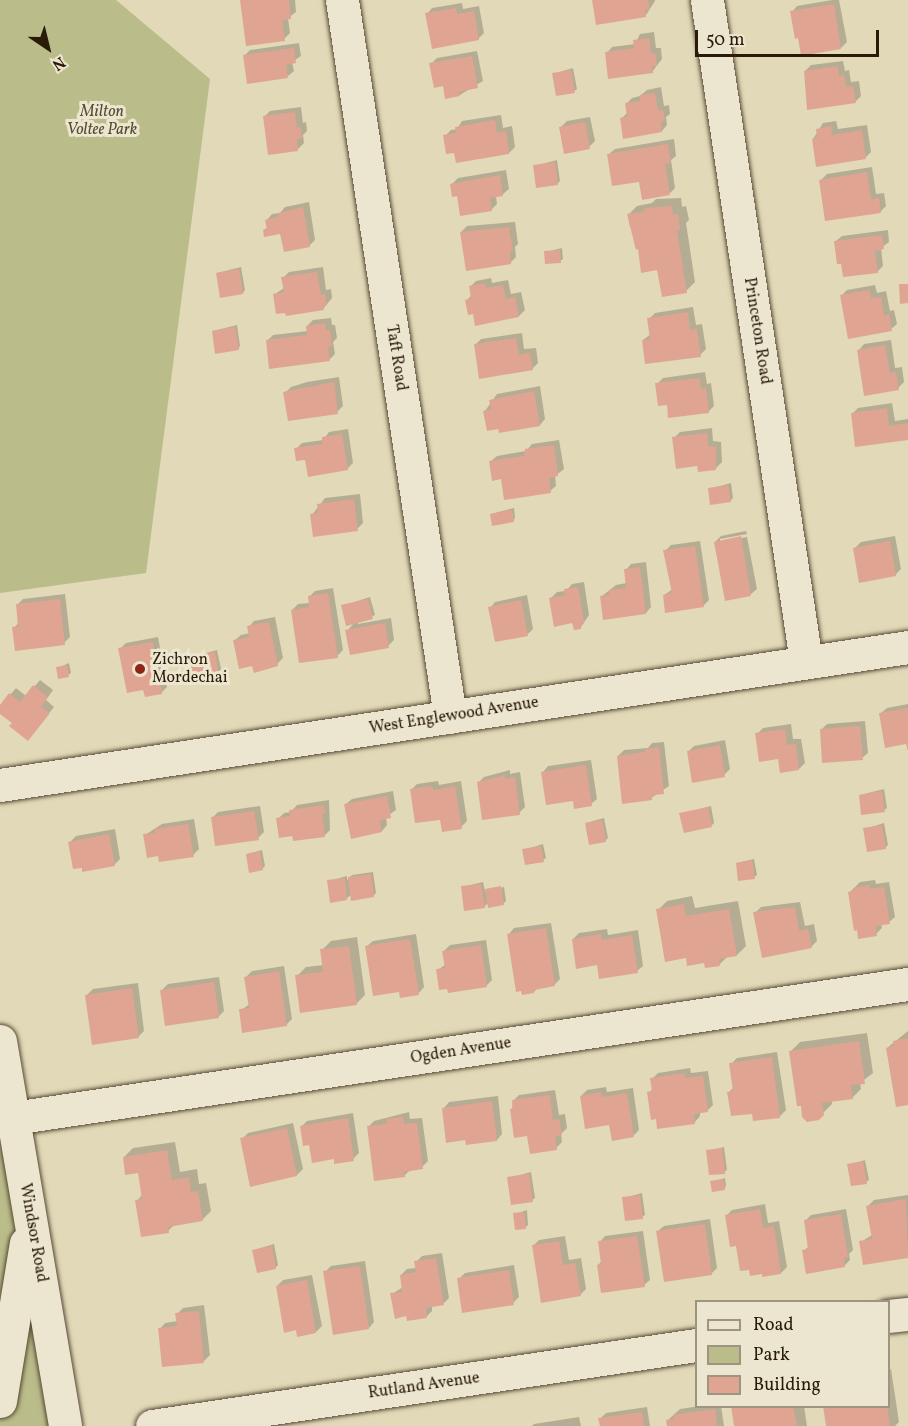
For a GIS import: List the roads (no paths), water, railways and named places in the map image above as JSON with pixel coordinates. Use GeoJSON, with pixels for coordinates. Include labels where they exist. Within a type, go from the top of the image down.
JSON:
{"type":"FeatureCollection","features":[{"type":"Feature","properties":{"kind":"street","name":"Taft Road"},"geometry":{"type":"LineString","coordinates":[[342,0],[450,717]]}},
{"type":"Feature","properties":{"kind":"street","name":"Princeton Road"},"geometry":{"type":"LineString","coordinates":[[707,0],[806,662]]}},
{"type":"Feature","properties":{"kind":"street","name":"West Englewood Avenue"},"geometry":{"type":"LineString","coordinates":[[0,785],[908,647]]}},
{"type":"Feature","properties":{"kind":"street","name":"Ogden Avenue"},"geometry":{"type":"LineString","coordinates":[[13,1118],[908,984]]}},
{"type":"Feature","properties":{"kind":"street","name":"Windsor Road"},"geometry":{"type":"LineString","coordinates":[[0,1041],[65,1426]]}},
{"type":"Feature","properties":{"kind":"street"},"geometry":{"type":"LineString","coordinates":[[0,1401],[30,1217]]}},
{"type":"Feature","properties":{"kind":"street"},"geometry":{"type":"LineString","coordinates":[[890,1316],[908,1314]]}},
{"type":"Feature","properties":{"kind":"street","name":"Rutland Avenue"},"geometry":{"type":"LineString","coordinates":[[152,1426],[695,1345]]}},
{"type":"Feature","properties":{"kind":"place","name":"Zichron Mordechai"},"geometry":{"type":"Point","coordinates":[140,669]}},
{"type":"Feature","properties":{"kind":"park label","name":"Milton Voltee Park"},"geometry":{"type":"Point","coordinates":[102,121]}}]}
